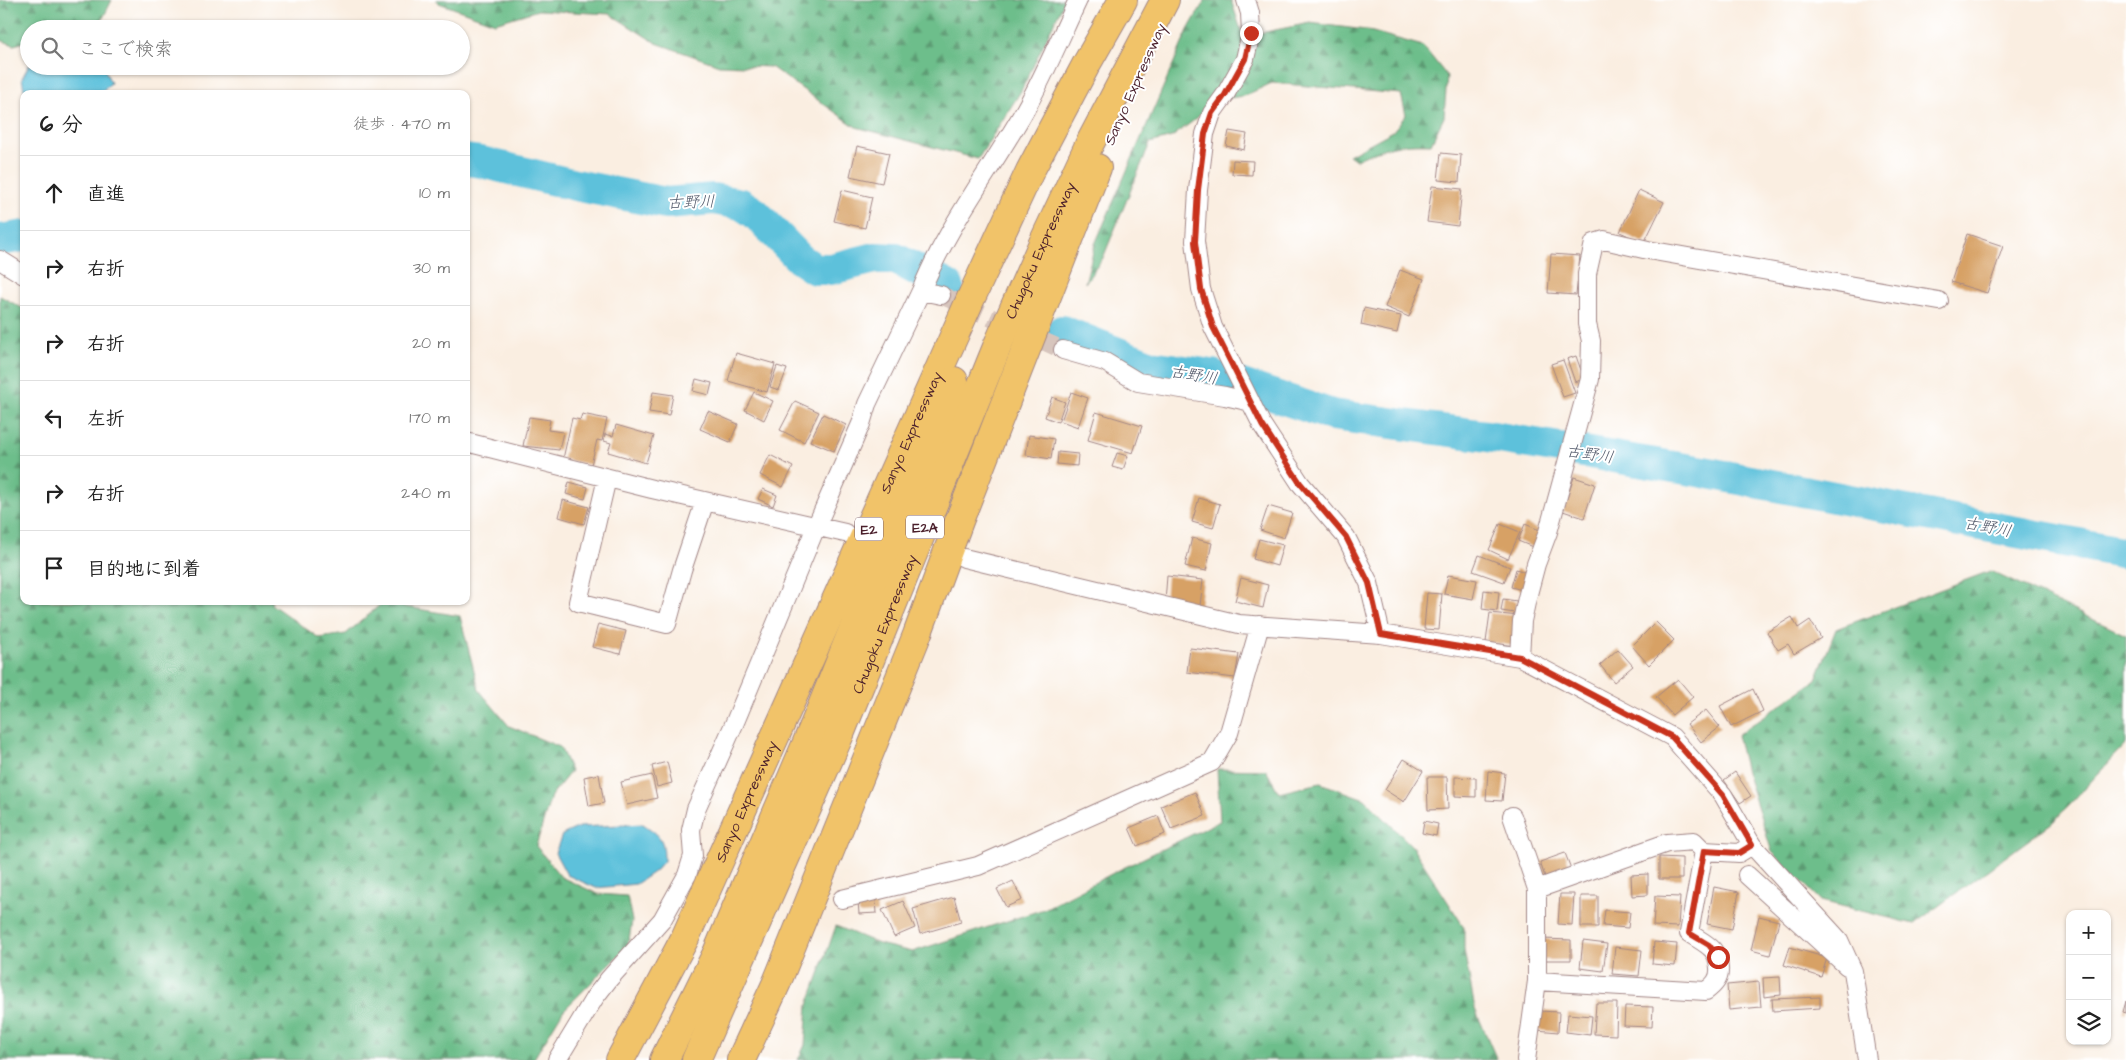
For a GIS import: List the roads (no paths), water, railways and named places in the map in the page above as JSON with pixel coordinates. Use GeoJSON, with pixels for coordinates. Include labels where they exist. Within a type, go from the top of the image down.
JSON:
{"type":"FeatureCollection","features":[{"type":"Feature","properties":{"kind":"highway","name":"Sanyo Expressway"},"geometry":{"type":"LineString","coordinates":[[620,1060],[685,938],[970,298],[1030,171],[1087,63],[1123,0]]}},
{"type":"Feature","properties":{"kind":"highway","name":"Chugoku Expressway"},"geometry":{"type":"LineString","coordinates":[[664,1060],[724,935],[814,726],[899,513],[1045,170],[1097,62],[1130,0]]}},
{"type":"Feature","properties":{"kind":"highway","name":"Chugoku Expressway"},"geometry":{"type":"LineString","coordinates":[[696,1060],[840,734],[999,342],[1089,144],[1165,0]]}},
{"type":"Feature","properties":{"kind":"highway","name":"Sanyo Expressway"},"geometry":{"type":"LineString","coordinates":[[741,1060],[777,982],[917,635],[959,521],[1087,192],[1173,0]]}},
{"type":"Feature","properties":{"kind":"street"},"geometry":{"type":"LineString","coordinates":[[558,1060],[595,996],[662,920],[687,876],[693,856],[691,830],[696,809],[736,722],[816,527],[861,424],[867,404],[921,291],[932,263],[1026,109],[1078,0]]}},
{"type":"Feature","properties":{"kind":"street"},"geometry":{"type":"LineString","coordinates":[[1246,0],[1250,13],[1251,33],[1245,59],[1225,95],[1212,113],[1205,134],[1198,190],[1195,242],[1201,289],[1213,327],[1262,425],[1300,483],[1346,537],[1369,583],[1381,634]]}},
{"type":"Feature","properties":{"kind":"street"},"geometry":{"type":"LineString","coordinates":[[1520,657],[1522,621],[1527,598],[1536,564],[1548,532],[1590,380],[1587,274],[1594,243],[1604,240],[1648,250],[1939,300]]}},
{"type":"Feature","properties":{"kind":"street"},"geometry":{"type":"LineString","coordinates":[[0,260],[20,272]]}},
{"type":"Feature","properties":{"kind":"street"},"geometry":{"type":"LineString","coordinates":[[921,291],[941,295]]}},
{"type":"Feature","properties":{"kind":"street"},"geometry":{"type":"LineString","coordinates":[[1063,350],[1105,362],[1138,382],[1251,402]]}},
{"type":"Feature","properties":{"kind":"street"},"geometry":{"type":"LineString","coordinates":[[470,443],[607,478],[845,533]]}},
{"type":"Feature","properties":{"kind":"street"},"geometry":{"type":"LineString","coordinates":[[607,478],[578,602],[667,624],[682,570],[705,501]]}},
{"type":"Feature","properties":{"kind":"street"},"geometry":{"type":"LineString","coordinates":[[964,558],[1239,624],[1381,634],[1520,657],[1672,737],[1723,795],[1752,845],[1839,940],[1853,971],[1867,1060]]}},
{"type":"Feature","properties":{"kind":"street"},"geometry":{"type":"LineString","coordinates":[[842,899],[978,866],[1212,762],[1229,733],[1260,625]]}},
{"type":"Feature","properties":{"kind":"street"},"geometry":{"type":"LineString","coordinates":[[1512,816],[1536,889],[1537,981],[1526,1060]]}},
{"type":"Feature","properties":{"kind":"street"},"geometry":{"type":"LineString","coordinates":[[1536,889],[1667,843],[1694,841],[1704,851],[1739,853],[1752,845]]}},
{"type":"Feature","properties":{"kind":"street"},"geometry":{"type":"LineString","coordinates":[[1537,981],[1706,992],[1714,985],[1719,975],[1718,957],[1709,945],[1689,933],[1704,851]]}},
{"type":"Feature","properties":{"kind":"street"},"geometry":{"type":"LineString","coordinates":[[1747,875],[1853,971]]}},
{"type":"Feature","properties":{"kind":"water"},"geometry":{"type":"Polygon","coordinates":[[[24,75],[107,75],[111,83],[103,90],[24,90],[22,78],[24,75]]]}},
{"type":"Feature","properties":{"kind":"water"},"geometry":{"type":"Polygon","coordinates":[[[643,824],[658,835],[662,843],[664,861],[655,871],[636,884],[596,888],[567,875],[555,853],[562,835],[579,827],[643,824]]]}},
{"type":"Feature","properties":{"kind":"waterway","name":"古野川"},"geometry":{"type":"LineString","coordinates":[[470,161],[575,185],[666,203],[713,199],[741,204],[755,213],[800,259],[815,269],[831,269],[875,258],[896,259],[948,286]]}},
{"type":"Feature","properties":{"kind":"waterway","name":"古野川"},"geometry":{"type":"LineString","coordinates":[[0,240],[20,237]]}},
{"type":"Feature","properties":{"kind":"waterway","name":"古野川"},"geometry":{"type":"LineString","coordinates":[[1062,331],[1151,366],[1212,375],[1332,415],[1487,436],[1698,471],[2126,553]]}},
{"type":"Feature","properties":{"kind":"tunnel"},"geometry":{"type":"LineString","coordinates":[[941,295],[1063,350]]}}]}
